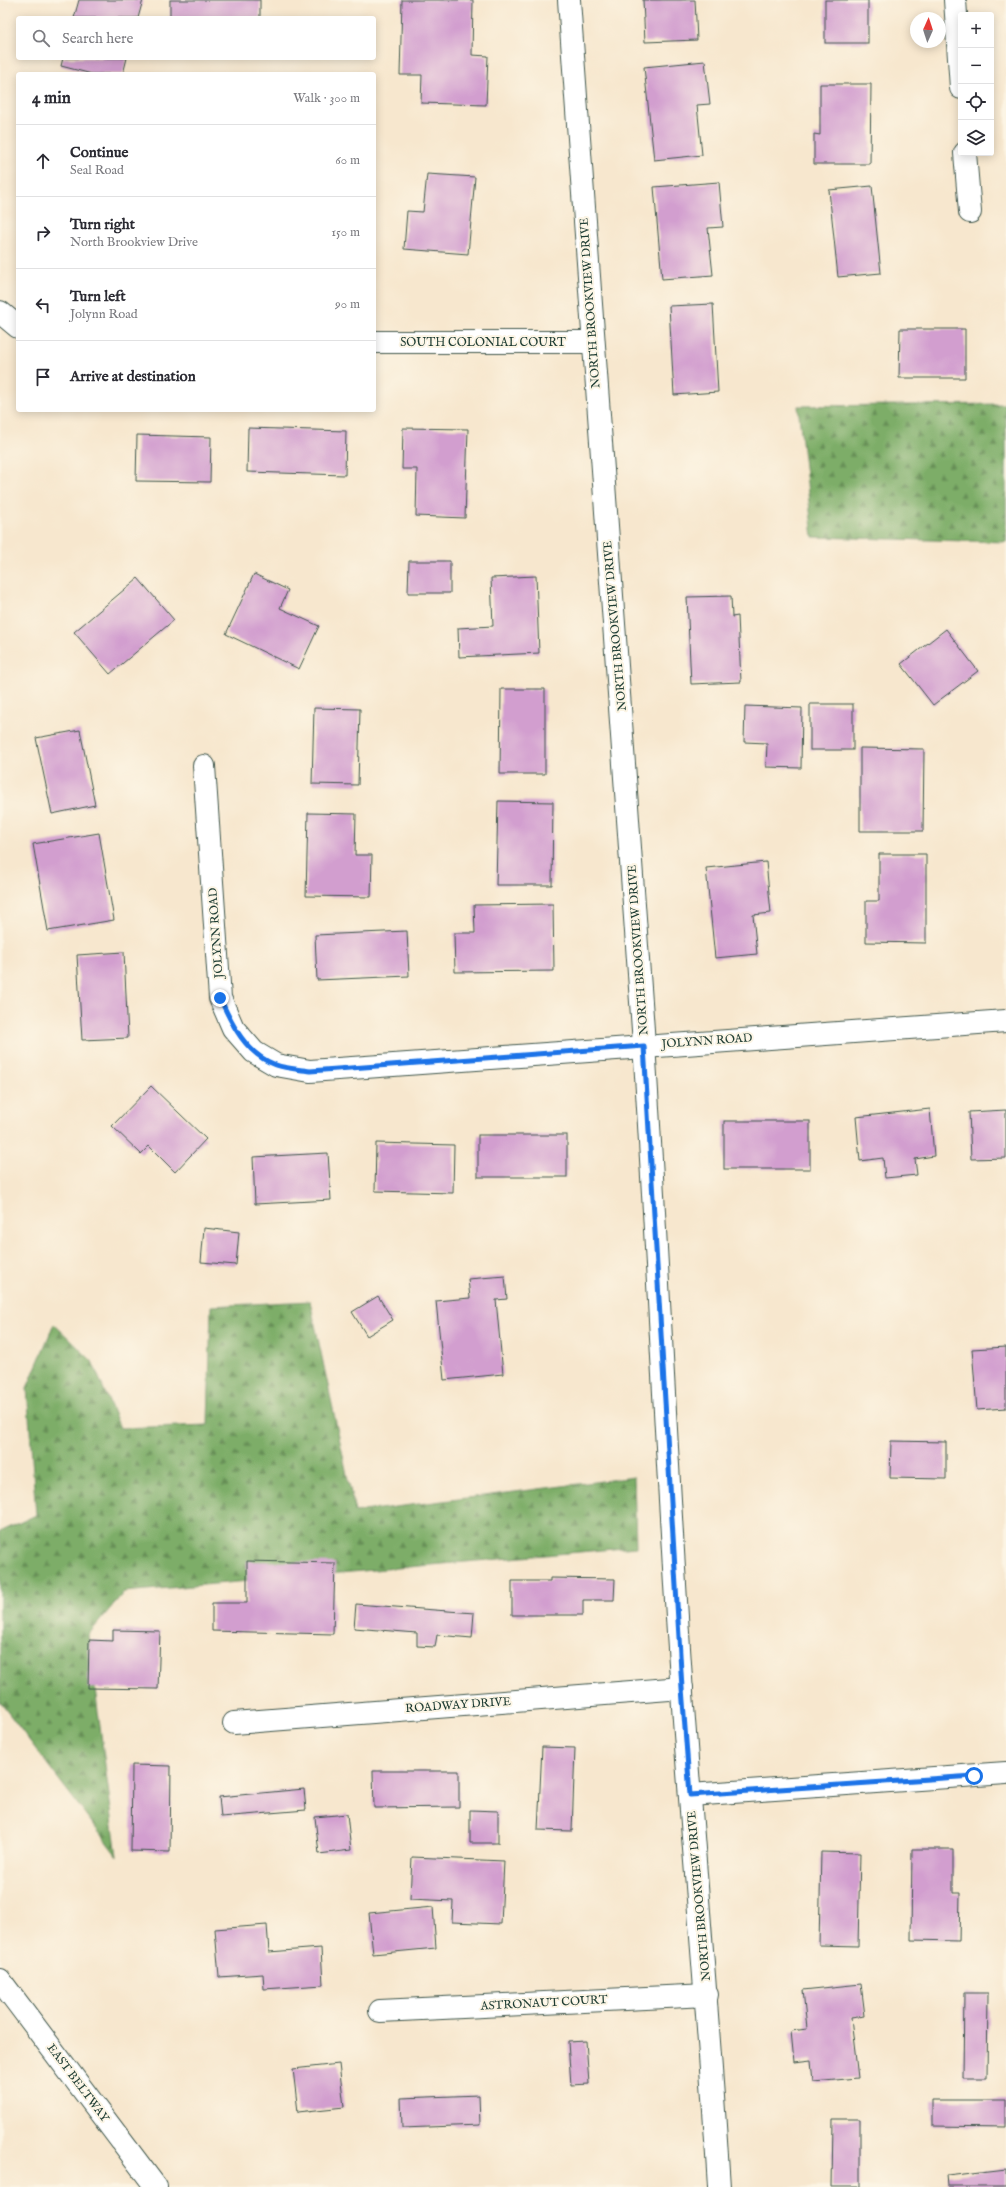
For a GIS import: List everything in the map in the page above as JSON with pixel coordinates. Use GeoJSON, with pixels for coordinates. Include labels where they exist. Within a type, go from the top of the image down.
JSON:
{"type":"FeatureCollection","features":[{"type":"Feature","properties":{"kind":"main road","name":"NORTH BROOKVIEW DRIVE"},"geometry":{"type":"LineString","coordinates":[[568,0],[592,342],[621,699],[644,1046],[682,1688],[707,1995],[719,2187]]}},
{"type":"Feature","properties":{"kind":"main road"},"geometry":{"type":"LineString","coordinates":[[955,0],[961,84]]}},
{"type":"Feature","properties":{"kind":"main road"},"geometry":{"type":"LineString","coordinates":[[966,156],[970,212]]}},
{"type":"Feature","properties":{"kind":"main road"},"geometry":{"type":"LineString","coordinates":[[0,312],[16,325]]}},
{"type":"Feature","properties":{"kind":"main road","name":"SOUTH COLONIAL COURT"},"geometry":{"type":"LineString","coordinates":[[376,342],[592,342]]}},
{"type":"Feature","properties":{"kind":"main road","name":"JOLYNN ROAD"},"geometry":{"type":"LineString","coordinates":[[204,766],[220,998],[233,1028],[254,1052],[276,1065],[310,1071],[1006,1021]]}},
{"type":"Feature","properties":{"kind":"main road","name":"ROADWAY DRIVE"},"geometry":{"type":"LineString","coordinates":[[234,1723],[682,1688]]}},
{"type":"Feature","properties":{"kind":"main road"},"geometry":{"type":"LineString","coordinates":[[690,1795],[1006,1773]]}},
{"type":"Feature","properties":{"kind":"main road","name":"EAST BELTWAY"},"geometry":{"type":"LineString","coordinates":[[0,1980],[156,2187]]}},
{"type":"Feature","properties":{"kind":"main road","name":"ASTRONAUT COURT"},"geometry":{"type":"LineString","coordinates":[[380,2011],[707,1995]]}},
{"type":"Feature","properties":{"kind":"green space"},"geometry":{"type":"Polygon","coordinates":[[[1006,404],[1006,542],[813,537],[798,406],[1006,404]]]}},
{"type":"Feature","properties":{"kind":"green space"},"geometry":{"type":"Polygon","coordinates":[[[310,1301],[355,1512],[634,1477],[636,1547],[124,1592],[88,1635],[117,1856],[0,1702],[0,1532],[36,1515],[27,1388],[54,1324],[92,1361],[120,1428],[208,1425],[211,1306],[310,1301]]]}},
{"type":"Feature","properties":{"kind":"building"},"geometry":{"type":"Polygon","coordinates":[[[79,0],[143,0],[139,16],[75,16],[79,0]]]}},
{"type":"Feature","properties":{"kind":"building"},"geometry":{"type":"Polygon","coordinates":[[[170,0],[260,0],[260,16],[170,16],[170,0]]]}},
{"type":"Feature","properties":{"kind":"building"},"geometry":{"type":"Polygon","coordinates":[[[402,0],[473,0],[472,55],[488,56],[486,105],[421,103],[422,75],[400,75],[402,0]]]}},
{"type":"Feature","properties":{"kind":"building"},"geometry":{"type":"Polygon","coordinates":[[[643,0],[695,0],[697,40],[645,42],[643,0]]]}},
{"type":"Feature","properties":{"kind":"building"},"geometry":{"type":"Polygon","coordinates":[[[825,0],[868,0],[868,43],[825,43],[825,0]]]}},
{"type":"Feature","properties":{"kind":"building"},"geometry":{"type":"Polygon","coordinates":[[[62,60],[126,60],[124,72],[84,72],[61,66],[62,60]]]}},
{"type":"Feature","properties":{"kind":"building"},"geometry":{"type":"Polygon","coordinates":[[[705,61],[710,104],[697,105],[702,155],[654,160],[644,67],[705,61]]]}},
{"type":"Feature","properties":{"kind":"building"},"geometry":{"type":"Polygon","coordinates":[[[820,84],[871,84],[870,164],[814,164],[814,134],[820,135],[820,84]]]}},
{"type":"Feature","properties":{"kind":"building"},"geometry":{"type":"Polygon","coordinates":[[[427,174],[475,177],[468,254],[404,249],[407,211],[423,212],[427,174]]]}},
{"type":"Feature","properties":{"kind":"building"},"geometry":{"type":"Polygon","coordinates":[[[719,182],[723,227],[708,228],[713,275],[662,279],[654,187],[719,182]]]}},
{"type":"Feature","properties":{"kind":"building"},"geometry":{"type":"Polygon","coordinates":[[[872,186],[881,273],[838,277],[829,190],[872,186]]]}},
{"type":"Feature","properties":{"kind":"building"},"geometry":{"type":"Polygon","coordinates":[[[713,304],[718,392],[674,395],[669,306],[713,304]]]}},
{"type":"Feature","properties":{"kind":"building"},"geometry":{"type":"Polygon","coordinates":[[[900,329],[965,329],[965,378],[899,378],[900,329]]]}},
{"type":"Feature","properties":{"kind":"building"},"geometry":{"type":"Polygon","coordinates":[[[248,428],[346,431],[345,475],[247,472],[248,428]]]}},
{"type":"Feature","properties":{"kind":"building"},"geometry":{"type":"Polygon","coordinates":[[[403,428],[468,429],[465,518],[416,516],[417,469],[402,469],[403,428]]]}},
{"type":"Feature","properties":{"kind":"building"},"geometry":{"type":"Polygon","coordinates":[[[137,435],[211,437],[210,482],[136,481],[137,435]]]}},
{"type":"Feature","properties":{"kind":"building"},"geometry":{"type":"Polygon","coordinates":[[[409,561],[450,561],[450,593],[408,593],[409,561]]]}},
{"type":"Feature","properties":{"kind":"building"},"geometry":{"type":"Polygon","coordinates":[[[254,574],[288,590],[280,608],[319,626],[299,669],[226,634],[254,574]]]}},
{"type":"Feature","properties":{"kind":"building"},"geometry":{"type":"Polygon","coordinates":[[[536,576],[539,653],[459,657],[458,628],[493,626],[491,578],[536,576]]]}},
{"type":"Feature","properties":{"kind":"building"},"geometry":{"type":"Polygon","coordinates":[[[138,578],[174,620],[110,674],[74,632],[138,578]]]}},
{"type":"Feature","properties":{"kind":"building"},"geometry":{"type":"Polygon","coordinates":[[[731,596],[732,617],[738,616],[741,682],[691,684],[687,597],[731,596]]]}},
{"type":"Feature","properties":{"kind":"building"},"geometry":{"type":"Polygon","coordinates":[[[946,629],[978,671],[933,705],[901,664],[946,629]]]}},
{"type":"Feature","properties":{"kind":"building"},"geometry":{"type":"Polygon","coordinates":[[[501,689],[545,689],[545,774],[500,774],[501,689]]]}},
{"type":"Feature","properties":{"kind":"building"},"geometry":{"type":"Polygon","coordinates":[[[810,704],[853,704],[853,750],[810,750],[810,704]]]}},
{"type":"Feature","properties":{"kind":"building"},"geometry":{"type":"Polygon","coordinates":[[[745,706],[802,708],[801,768],[766,767],[767,743],[744,742],[745,706]]]}},
{"type":"Feature","properties":{"kind":"building"},"geometry":{"type":"Polygon","coordinates":[[[314,708],[360,709],[358,785],[312,784],[314,708]]]}},
{"type":"Feature","properties":{"kind":"building"},"geometry":{"type":"Polygon","coordinates":[[[80,730],[95,805],[52,814],[36,738],[80,730]]]}},
{"type":"Feature","properties":{"kind":"building"},"geometry":{"type":"Polygon","coordinates":[[[860,748],[924,749],[923,831],[860,831],[860,748]]]}},
{"type":"Feature","properties":{"kind":"building"},"geometry":{"type":"Polygon","coordinates":[[[498,801],[553,802],[552,885],[496,885],[498,801]]]}},
{"type":"Feature","properties":{"kind":"building"},"geometry":{"type":"Polygon","coordinates":[[[308,813],[356,814],[355,855],[372,855],[371,897],[306,896],[308,813]]]}},
{"type":"Feature","properties":{"kind":"building"},"geometry":{"type":"Polygon","coordinates":[[[99,833],[114,920],[48,931],[33,844],[99,833]]]}},
{"type":"Feature","properties":{"kind":"building"},"geometry":{"type":"Polygon","coordinates":[[[879,854],[926,854],[926,943],[866,942],[866,901],[879,901],[879,854]]]}},
{"type":"Feature","properties":{"kind":"building"},"geometry":{"type":"Polygon","coordinates":[[[766,862],[771,913],[753,915],[757,954],[715,958],[706,868],[766,862]]]}},
{"type":"Feature","properties":{"kind":"building"},"geometry":{"type":"Polygon","coordinates":[[[553,904],[554,971],[455,972],[454,933],[475,933],[474,905],[553,904]]]}},
{"type":"Feature","properties":{"kind":"building"},"geometry":{"type":"Polygon","coordinates":[[[407,931],[409,976],[317,980],[315,935],[407,931]]]}},
{"type":"Feature","properties":{"kind":"building"},"geometry":{"type":"Polygon","coordinates":[[[124,952],[128,1038],[82,1040],[77,955],[124,952]]]}},
{"type":"Feature","properties":{"kind":"building"},"geometry":{"type":"Polygon","coordinates":[[[151,1086],[206,1139],[175,1172],[149,1146],[141,1154],[112,1126],[151,1086]]]}},
{"type":"Feature","properties":{"kind":"building"},"geometry":{"type":"Polygon","coordinates":[[[930,1109],[934,1156],[915,1159],[917,1175],[885,1178],[883,1158],[860,1161],[856,1117],[930,1109]]]}},
{"type":"Feature","properties":{"kind":"building"},"geometry":{"type":"Polygon","coordinates":[[[1006,1110],[1006,1158],[971,1159],[969,1112],[1006,1110]]]}},
{"type":"Feature","properties":{"kind":"building"},"geometry":{"type":"Polygon","coordinates":[[[724,1121],[810,1121],[810,1169],[724,1169],[724,1121]]]}},
{"type":"Feature","properties":{"kind":"building"},"geometry":{"type":"Polygon","coordinates":[[[478,1135],[567,1135],[567,1177],[478,1177],[478,1135]]]}},
{"type":"Feature","properties":{"kind":"building"},"geometry":{"type":"Polygon","coordinates":[[[376,1143],[454,1145],[453,1193],[375,1191],[376,1143]]]}},
{"type":"Feature","properties":{"kind":"building"},"geometry":{"type":"Polygon","coordinates":[[[328,1153],[331,1200],[255,1204],[253,1157],[328,1153]]]}},
{"type":"Feature","properties":{"kind":"building"},"geometry":{"type":"Polygon","coordinates":[[[204,1228],[239,1232],[236,1265],[201,1262],[204,1228]]]}},
{"type":"Feature","properties":{"kind":"building"},"geometry":{"type":"Polygon","coordinates":[[[505,1276],[507,1299],[496,1300],[503,1374],[444,1380],[436,1301],[470,1298],[468,1279],[505,1276]]]}},
{"type":"Feature","properties":{"kind":"building"},"geometry":{"type":"Polygon","coordinates":[[[378,1296],[393,1320],[367,1336],[352,1312],[378,1296]]]}},
{"type":"Feature","properties":{"kind":"building"},"geometry":{"type":"Polygon","coordinates":[[[1006,1347],[1006,1408],[977,1410],[972,1349],[1006,1347]]]}},
{"type":"Feature","properties":{"kind":"building"},"geometry":{"type":"Polygon","coordinates":[[[891,1441],[946,1442],[946,1479],[890,1478],[891,1441]]]}},
{"type":"Feature","properties":{"kind":"building"},"geometry":{"type":"Polygon","coordinates":[[[247,1561],[335,1563],[333,1634],[212,1631],[212,1603],[247,1603],[247,1561]]]}},
{"type":"Feature","properties":{"kind":"building"},"geometry":{"type":"Polygon","coordinates":[[[550,1578],[615,1579],[614,1600],[583,1600],[583,1615],[512,1615],[512,1581],[550,1581],[550,1578]]]}},
{"type":"Feature","properties":{"kind":"building"},"geometry":{"type":"Polygon","coordinates":[[[356,1604],[474,1613],[472,1638],[437,1635],[435,1647],[417,1646],[417,1633],[354,1628],[356,1604]]]}},
{"type":"Feature","properties":{"kind":"building"},"geometry":{"type":"Polygon","coordinates":[[[113,1630],[160,1631],[158,1689],[88,1688],[89,1640],[113,1641],[113,1630]]]}},
{"type":"Feature","properties":{"kind":"building"},"geometry":{"type":"Polygon","coordinates":[[[542,1747],[575,1748],[572,1831],[538,1830],[542,1747]]]}},
{"type":"Feature","properties":{"kind":"building"},"geometry":{"type":"Polygon","coordinates":[[[132,1765],[171,1766],[170,1852],[131,1851],[132,1765]]]}},
{"type":"Feature","properties":{"kind":"building"},"geometry":{"type":"Polygon","coordinates":[[[373,1771],[459,1771],[459,1807],[374,1808],[373,1771]]]}},
{"type":"Feature","properties":{"kind":"building"},"geometry":{"type":"Polygon","coordinates":[[[304,1789],[306,1810],[221,1817],[219,1797],[304,1789]]]}},
{"type":"Feature","properties":{"kind":"building"},"geometry":{"type":"Polygon","coordinates":[[[470,1810],[498,1811],[498,1843],[470,1843],[470,1810]]]}},
{"type":"Feature","properties":{"kind":"building"},"geometry":{"type":"Polygon","coordinates":[[[347,1814],[351,1850],[319,1854],[315,1817],[347,1814]]]}},
{"type":"Feature","properties":{"kind":"building"},"geometry":{"type":"Polygon","coordinates":[[[912,1849],[953,1849],[953,1893],[960,1893],[959,1941],[911,1940],[912,1849]]]}},
{"type":"Feature","properties":{"kind":"building"},"geometry":{"type":"Polygon","coordinates":[[[821,1852],[860,1853],[858,1946],[819,1945],[821,1852]]]}},
{"type":"Feature","properties":{"kind":"building"},"geometry":{"type":"Polygon","coordinates":[[[412,1857],[504,1861],[501,1924],[452,1922],[453,1901],[410,1899],[412,1857]]]}},
{"type":"Feature","properties":{"kind":"building"},"geometry":{"type":"Polygon","coordinates":[[[433,1907],[436,1948],[373,1954],[369,1913],[433,1907]]]}},
{"type":"Feature","properties":{"kind":"building"},"geometry":{"type":"Polygon","coordinates":[[[267,1925],[269,1952],[321,1948],[323,1985],[264,1989],[263,1974],[219,1977],[215,1929],[267,1925]]]}},
{"type":"Feature","properties":{"kind":"building"},"geometry":{"type":"Polygon","coordinates":[[[861,1984],[865,2016],[851,2018],[858,2078],[813,2082],[811,2060],[794,2062],[791,2031],[807,2029],[803,1990],[861,1984]]]}},
{"type":"Feature","properties":{"kind":"building"},"geometry":{"type":"Polygon","coordinates":[[[964,1993],[988,1993],[987,2078],[963,2078],[964,1993]]]}},
{"type":"Feature","properties":{"kind":"building"},"geometry":{"type":"Polygon","coordinates":[[[586,2041],[589,2084],[571,2085],[568,2042],[586,2041]]]}},
{"type":"Feature","properties":{"kind":"building"},"geometry":{"type":"Polygon","coordinates":[[[339,2064],[344,2107],[298,2112],[293,2069],[339,2064]]]}},
{"type":"Feature","properties":{"kind":"building"},"geometry":{"type":"Polygon","coordinates":[[[479,2095],[480,2125],[402,2128],[401,2098],[479,2095]]]}},
{"type":"Feature","properties":{"kind":"building"},"geometry":{"type":"Polygon","coordinates":[[[932,2100],[1006,2100],[1006,2127],[932,2126],[932,2100]]]}},
{"type":"Feature","properties":{"kind":"building"},"geometry":{"type":"Polygon","coordinates":[[[833,2119],[860,2119],[860,2187],[832,2187],[833,2119]]]}},
{"type":"Feature","properties":{"kind":"building"},"geometry":{"type":"Polygon","coordinates":[[[1006,2169],[1006,2187],[948,2187],[947,2176],[1006,2169]]]}},
{"type":"Feature","properties":{"kind":"route"},"geometry":{"type":"LineString","coordinates":[[220,998],[233,1028],[254,1052],[276,1065],[310,1071],[644,1046],[682,1688],[690,1795],[974,1776]]}}]}
